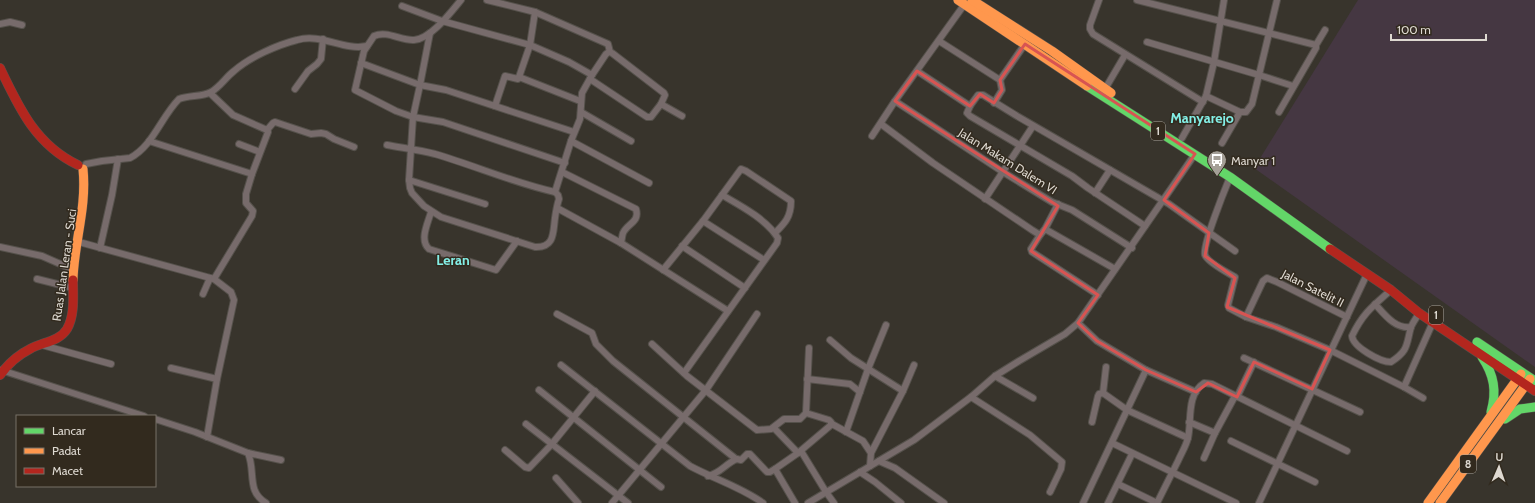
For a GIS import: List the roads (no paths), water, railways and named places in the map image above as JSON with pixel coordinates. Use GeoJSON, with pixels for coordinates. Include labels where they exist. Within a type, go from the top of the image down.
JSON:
{"type":"FeatureCollection","features":[{"type":"Feature","properties":{"kind":"main road","name":"1"},"geometry":{"type":"LineString","coordinates":[[965,2],[1100,95],[1230,177],[1303,231],[1391,290],[1419,313],[1478,351],[1526,379]]}},
{"type":"Feature","properties":{"kind":"main road","name":"1"},"geometry":{"type":"LineString","coordinates":[[965,2],[1052,51],[1104,89],[1233,172],[1359,261],[1368,271],[1526,379],[1535,391]]}},
{"type":"Feature","properties":{"kind":"main road"},"geometry":{"type":"LineString","coordinates":[[0,68],[3,80],[31,124],[46,144],[60,156],[82,166]]}},
{"type":"Feature","properties":{"kind":"main road","name":"Ruas Jalan Leran - Suci"},"geometry":{"type":"LineString","coordinates":[[1,372],[23,354],[63,334],[68,328],[72,311],[74,270],[78,242],[83,222],[85,196],[82,166]]}},
{"type":"Feature","properties":{"kind":"main road"},"geometry":{"type":"LineString","coordinates":[[1478,351],[1490,369],[1496,388],[1489,418]]}},
{"type":"Feature","properties":{"kind":"main road","name":"8"},"geometry":{"type":"LineString","coordinates":[[1428,503],[1489,418],[1526,379]]}},
{"type":"Feature","properties":{"kind":"main road","name":"8"},"geometry":{"type":"LineString","coordinates":[[1440,503],[1497,425],[1526,379]]}},
{"type":"Feature","properties":{"kind":"main road"},"geometry":{"type":"LineString","coordinates":[[1497,425],[1520,409],[1535,407]]}},
{"type":"Feature","properties":{"kind":"street"},"geometry":{"type":"LineString","coordinates":[[461,0],[442,21],[423,38],[414,40],[379,34],[374,36],[367,46],[361,63],[355,87],[356,91],[396,111],[413,117],[443,122],[565,163]]}},
{"type":"Feature","properties":{"kind":"street"},"geometry":{"type":"LineString","coordinates":[[402,6],[442,21],[530,44],[569,62],[649,118],[651,118],[661,104],[665,96],[664,93],[610,52],[608,44],[535,12],[487,0]]}},
{"type":"Feature","properties":{"kind":"street"},"geometry":{"type":"LineString","coordinates":[[1099,0],[1090,25],[1091,31],[1125,55],[1203,102]]}},
{"type":"Feature","properties":{"kind":"street"},"geometry":{"type":"LineString","coordinates":[[1137,0],[1316,45]]}},
{"type":"Feature","properties":{"kind":"street"},"geometry":{"type":"LineString","coordinates":[[1182,138],[1206,96],[1214,62],[1224,0]]}},
{"type":"Feature","properties":{"kind":"street"},"geometry":{"type":"LineString","coordinates":[[1206,96],[1240,112],[1248,111],[1252,104],[1277,0]]}},
{"type":"Feature","properties":{"kind":"street"},"geometry":{"type":"LineString","coordinates":[[872,136],[965,2]]}},
{"type":"Feature","properties":{"kind":"street"},"geometry":{"type":"LineString","coordinates":[[519,77],[530,44],[535,12]]}},
{"type":"Feature","properties":{"kind":"street"},"geometry":{"type":"LineString","coordinates":[[0,24],[10,22],[22,25]]}},
{"type":"Feature","properties":{"kind":"street"},"geometry":{"type":"LineString","coordinates":[[1279,112],[1325,30]]}},
{"type":"Feature","properties":{"kind":"street"},"geometry":{"type":"LineString","coordinates":[[387,145],[410,148],[435,154],[490,174],[555,192],[559,197],[553,234],[547,244],[540,247],[517,241],[441,217],[431,212],[412,194],[409,180],[410,148],[413,117],[430,33]]}},
{"type":"Feature","properties":{"kind":"street"},"geometry":{"type":"LineString","coordinates":[[82,166],[133,156],[149,141],[179,99],[210,93],[232,72],[249,60],[282,45],[307,38],[323,39],[351,47],[367,46]]}},
{"type":"Feature","properties":{"kind":"street"},"geometry":{"type":"LineString","coordinates":[[295,89],[308,71],[321,59],[323,39]]}},
{"type":"Feature","properties":{"kind":"street"},"geometry":{"type":"LineString","coordinates":[[938,41],[1000,80]]}},
{"type":"Feature","properties":{"kind":"street"},"geometry":{"type":"LineString","coordinates":[[1147,42],[1294,86]]}},
{"type":"Feature","properties":{"kind":"street"},"geometry":{"type":"LineString","coordinates":[[994,103],[1002,90],[1000,80],[1025,44]]}},
{"type":"Feature","properties":{"kind":"street"},"geometry":{"type":"LineString","coordinates":[[555,192],[581,112],[580,101],[582,93],[606,54],[610,52]]}},
{"type":"Feature","properties":{"kind":"street"},"geometry":{"type":"LineString","coordinates":[[1104,89],[1116,72],[1125,55]]}},
{"type":"Feature","properties":{"kind":"street"},"geometry":{"type":"LineString","coordinates":[[361,63],[420,85],[446,90],[574,132]]}},
{"type":"Feature","properties":{"kind":"street"},"geometry":{"type":"LineString","coordinates":[[917,71],[970,106]]}},
{"type":"Feature","properties":{"kind":"street"},"geometry":{"type":"LineString","coordinates":[[495,106],[505,76],[518,79],[519,77],[580,101]]}},
{"type":"Feature","properties":{"kind":"street"},"geometry":{"type":"LineString","coordinates":[[210,93],[233,115],[267,130]]}},
{"type":"Feature","properties":{"kind":"street"},"geometry":{"type":"LineString","coordinates":[[1145,226],[1058,167],[1019,146],[967,114],[970,106],[980,94],[1169,204],[1236,252]]}},
{"type":"Feature","properties":{"kind":"street","name":"Jalan Makam Dalem VI"},"geometry":{"type":"LineString","coordinates":[[895,101],[1003,172],[1052,202],[1072,210],[1132,248]]}},
{"type":"Feature","properties":{"kind":"street"},"geometry":{"type":"LineString","coordinates":[[661,104],[682,116]]}},
{"type":"Feature","properties":{"kind":"street"},"geometry":{"type":"LineString","coordinates":[[581,112],[632,141]]}},
{"type":"Feature","properties":{"kind":"street"},"geometry":{"type":"LineString","coordinates":[[1222,143],[1240,112]]}},
{"type":"Feature","properties":{"kind":"street"},"geometry":{"type":"LineString","coordinates":[[204,294],[212,278],[234,246],[253,213],[253,210],[246,201],[252,174],[268,135],[267,130],[273,122],[308,133],[326,134],[334,139],[354,146]]}},
{"type":"Feature","properties":{"kind":"street"},"geometry":{"type":"LineString","coordinates":[[881,124],[933,163],[1040,235]]}},
{"type":"Feature","properties":{"kind":"street"},"geometry":{"type":"LineString","coordinates":[[985,199],[1033,126]]}},
{"type":"Feature","properties":{"kind":"street"},"geometry":{"type":"LineString","coordinates":[[149,141],[252,174]]}},
{"type":"Feature","properties":{"kind":"street"},"geometry":{"type":"LineString","coordinates":[[571,141],[649,182]]}},
{"type":"Feature","properties":{"kind":"street"},"geometry":{"type":"LineString","coordinates":[[239,144],[260,152]]}},
{"type":"Feature","properties":{"kind":"street"},"geometry":{"type":"LineString","coordinates":[[808,503],[914,440],[971,397],[995,376],[1019,360],[1065,334],[1078,323],[1115,269],[1132,248],[1145,226],[1195,154]]}},
{"type":"Feature","properties":{"kind":"street"},"geometry":{"type":"LineString","coordinates":[[100,248],[118,159]]}},
{"type":"Feature","properties":{"kind":"street"},"geometry":{"type":"LineString","coordinates":[[663,270],[703,221],[742,169],[790,199],[790,209],[787,221],[775,234]]}},
{"type":"Feature","properties":{"kind":"street"},"geometry":{"type":"LineString","coordinates":[[1095,193],[1110,170]]}},
{"type":"Feature","properties":{"kind":"street"},"geometry":{"type":"LineString","coordinates":[[562,172],[636,209],[638,214],[637,218],[623,232],[622,243]]}},
{"type":"Feature","properties":{"kind":"street"},"geometry":{"type":"LineString","coordinates":[[1230,177],[1209,234],[1205,255],[1208,259],[1235,277],[1228,307],[1246,317],[1288,332],[1330,350],[1423,398]]}},
{"type":"Feature","properties":{"kind":"street"},"geometry":{"type":"LineString","coordinates":[[409,180],[485,204]]}},
{"type":"Feature","properties":{"kind":"street"},"geometry":{"type":"LineString","coordinates":[[684,373],[778,240],[775,234],[756,216],[722,195]]}},
{"type":"Feature","properties":{"kind":"street"},"geometry":{"type":"LineString","coordinates":[[1058,204],[1045,229],[1031,249],[1032,252],[1098,295]]}},
{"type":"Feature","properties":{"kind":"street"},"geometry":{"type":"LineString","coordinates":[[557,208],[622,243],[728,312]]}},
{"type":"Feature","properties":{"kind":"street"},"geometry":{"type":"LineString","coordinates":[[431,212],[424,240],[425,245],[429,249],[496,270],[517,241]]}},
{"type":"Feature","properties":{"kind":"street"},"geometry":{"type":"LineString","coordinates":[[703,221],[764,260]]}},
{"type":"Feature","properties":{"kind":"street"},"geometry":{"type":"LineString","coordinates":[[1045,229],[1115,269]]}},
{"type":"Feature","properties":{"kind":"street"},"geometry":{"type":"LineString","coordinates":[[78,242],[212,278],[231,292],[234,300],[217,379],[207,437]]}},
{"type":"Feature","properties":{"kind":"street"},"geometry":{"type":"LineString","coordinates":[[682,246],[745,288]]}},
{"type":"Feature","properties":{"kind":"street"},"geometry":{"type":"LineString","coordinates":[[0,247],[42,256],[74,270]]}},
{"type":"Feature","properties":{"kind":"street"},"geometry":{"type":"LineString","coordinates":[[1259,503],[1367,274]]}},
{"type":"Feature","properties":{"kind":"street","name":"Jalan Satelit II"},"geometry":{"type":"LineString","coordinates":[[1246,317],[1263,281],[1267,278],[1346,317]]}},
{"type":"Feature","properties":{"kind":"street"},"geometry":{"type":"LineString","coordinates":[[37,279],[73,288]]}},
{"type":"Feature","properties":{"kind":"street"},"geometry":{"type":"LineString","coordinates":[[1391,290],[1370,308],[1361,319],[1352,336],[1354,342],[1381,361],[1391,362],[1403,351],[1408,343],[1411,327],[1419,313]]}},
{"type":"Feature","properties":{"kind":"street"},"geometry":{"type":"LineString","coordinates":[[1375,304],[1390,320],[1400,326],[1406,328],[1411,327]]}},
{"type":"Feature","properties":{"kind":"street"},"geometry":{"type":"LineString","coordinates":[[557,314],[592,333],[596,344],[613,362],[736,459],[741,460],[747,454],[750,454],[767,472],[775,469],[800,452],[832,424]]}},
{"type":"Feature","properties":{"kind":"street"},"geometry":{"type":"LineString","coordinates":[[612,503],[706,390],[757,314]]}},
{"type":"Feature","properties":{"kind":"street"},"geometry":{"type":"LineString","coordinates":[[1404,387],[1433,322]]}},
{"type":"Feature","properties":{"kind":"street"},"geometry":{"type":"LineString","coordinates":[[1078,323],[1097,341],[1146,370],[1196,392]]}},
{"type":"Feature","properties":{"kind":"street"},"geometry":{"type":"LineString","coordinates":[[846,432],[868,369],[886,325]]}},
{"type":"Feature","properties":{"kind":"street"},"geometry":{"type":"LineString","coordinates":[[830,340],[851,358],[903,391]]}},
{"type":"Feature","properties":{"kind":"street"},"geometry":{"type":"LineString","coordinates":[[652,344],[684,373],[757,430],[769,430],[774,428],[784,419],[800,419],[806,413],[809,348]]}},
{"type":"Feature","properties":{"kind":"street"},"geometry":{"type":"LineString","coordinates":[[42,345],[111,364]]}},
{"type":"Feature","properties":{"kind":"street"},"geometry":{"type":"LineString","coordinates":[[1244,358],[1360,412]]}},
{"type":"Feature","properties":{"kind":"street"},"geometry":{"type":"LineString","coordinates":[[1204,458],[1215,433],[1254,362]]}},
{"type":"Feature","properties":{"kind":"street"},"geometry":{"type":"LineString","coordinates":[[560,365],[690,466],[708,476],[737,488],[763,503]]}},
{"type":"Feature","properties":{"kind":"street"},"geometry":{"type":"LineString","coordinates":[[870,466],[871,453],[903,391],[914,365]]}},
{"type":"Feature","properties":{"kind":"street"},"geometry":{"type":"LineString","coordinates":[[1103,393],[1106,367]]}},
{"type":"Feature","properties":{"kind":"street"},"geometry":{"type":"LineString","coordinates":[[172,368],[217,379]]}},
{"type":"Feature","properties":{"kind":"street"},"geometry":{"type":"LineString","coordinates":[[1082,503],[1146,370]]}},
{"type":"Feature","properties":{"kind":"street"},"geometry":{"type":"LineString","coordinates":[[1,372],[141,415]]}},
{"type":"Feature","properties":{"kind":"street"},"geometry":{"type":"LineString","coordinates":[[995,376],[1033,398]]}},
{"type":"Feature","properties":{"kind":"street"},"geometry":{"type":"LineString","coordinates":[[808,379],[850,384],[860,392]]}},
{"type":"Feature","properties":{"kind":"street"},"geometry":{"type":"LineString","coordinates":[[1118,484],[1157,503],[1188,438],[1191,408],[1196,392],[1200,386],[1208,383],[1347,451]]}},
{"type":"Feature","properties":{"kind":"street"},"geometry":{"type":"LineString","coordinates":[[539,390],[661,487]]}},
{"type":"Feature","properties":{"kind":"street"},"geometry":{"type":"LineString","coordinates":[[506,450],[528,468],[551,445],[595,391]]}},
{"type":"Feature","properties":{"kind":"street"},"geometry":{"type":"LineString","coordinates":[[1103,393],[1128,410],[1188,438]]}},
{"type":"Feature","properties":{"kind":"street"},"geometry":{"type":"LineString","coordinates":[[1092,422],[1098,396],[1099,394],[1103,393]]}},
{"type":"Feature","properties":{"kind":"street"},"geometry":{"type":"LineString","coordinates":[[971,397],[1030,435],[1062,462],[1061,469],[1050,492]]}},
{"type":"Feature","properties":{"kind":"street"},"geometry":{"type":"LineString","coordinates":[[806,413],[829,420],[832,424],[859,438],[871,453]]}},
{"type":"Feature","properties":{"kind":"street"},"geometry":{"type":"LineString","coordinates":[[156,419],[248,453],[281,460]]}},
{"type":"Feature","properties":{"kind":"street"},"geometry":{"type":"LineString","coordinates":[[1189,422],[1215,433]]}},
{"type":"Feature","properties":{"kind":"street"},"geometry":{"type":"LineString","coordinates":[[526,424],[551,445],[628,503]]}},
{"type":"Feature","properties":{"kind":"street"},"geometry":{"type":"LineString","coordinates":[[774,428],[800,452],[834,503]]}},
{"type":"Feature","properties":{"kind":"street"},"geometry":{"type":"LineString","coordinates":[[1230,440],[1315,482]]}},
{"type":"Feature","properties":{"kind":"street"},"geometry":{"type":"LineString","coordinates":[[1112,443],[1236,503]]}},
{"type":"Feature","properties":{"kind":"street"},"geometry":{"type":"LineString","coordinates":[[248,453],[252,461],[254,491],[257,497],[266,503]]}},
{"type":"Feature","properties":{"kind":"street"},"geometry":{"type":"LineString","coordinates":[[1108,503],[1132,454]]}},
{"type":"Feature","properties":{"kind":"street"},"geometry":{"type":"LineString","coordinates":[[708,476],[718,473],[736,459]]}},
{"type":"Feature","properties":{"kind":"street"},"geometry":{"type":"LineString","coordinates":[[879,461],[895,468],[944,503]]}},
{"type":"Feature","properties":{"kind":"street"},"geometry":{"type":"LineString","coordinates":[[775,469],[795,503]]}},
{"type":"Feature","properties":{"kind":"street"},"geometry":{"type":"LineString","coordinates":[[860,472],[901,503]]}},
{"type":"Feature","properties":{"kind":"street"},"geometry":{"type":"LineString","coordinates":[[556,478],[578,503]]}},
{"type":"Feature","properties":{"kind":"place","name":"Manyar 1"},"geometry":{"type":"Point","coordinates":[1217,177]}},
{"type":"Feature","properties":{"kind":"district","name":"Manyarejo"},"geometry":{"type":"Point","coordinates":[1202,118]}},
{"type":"Feature","properties":{"kind":"district","name":"Leran"},"geometry":{"type":"Point","coordinates":[453,260]}}]}
